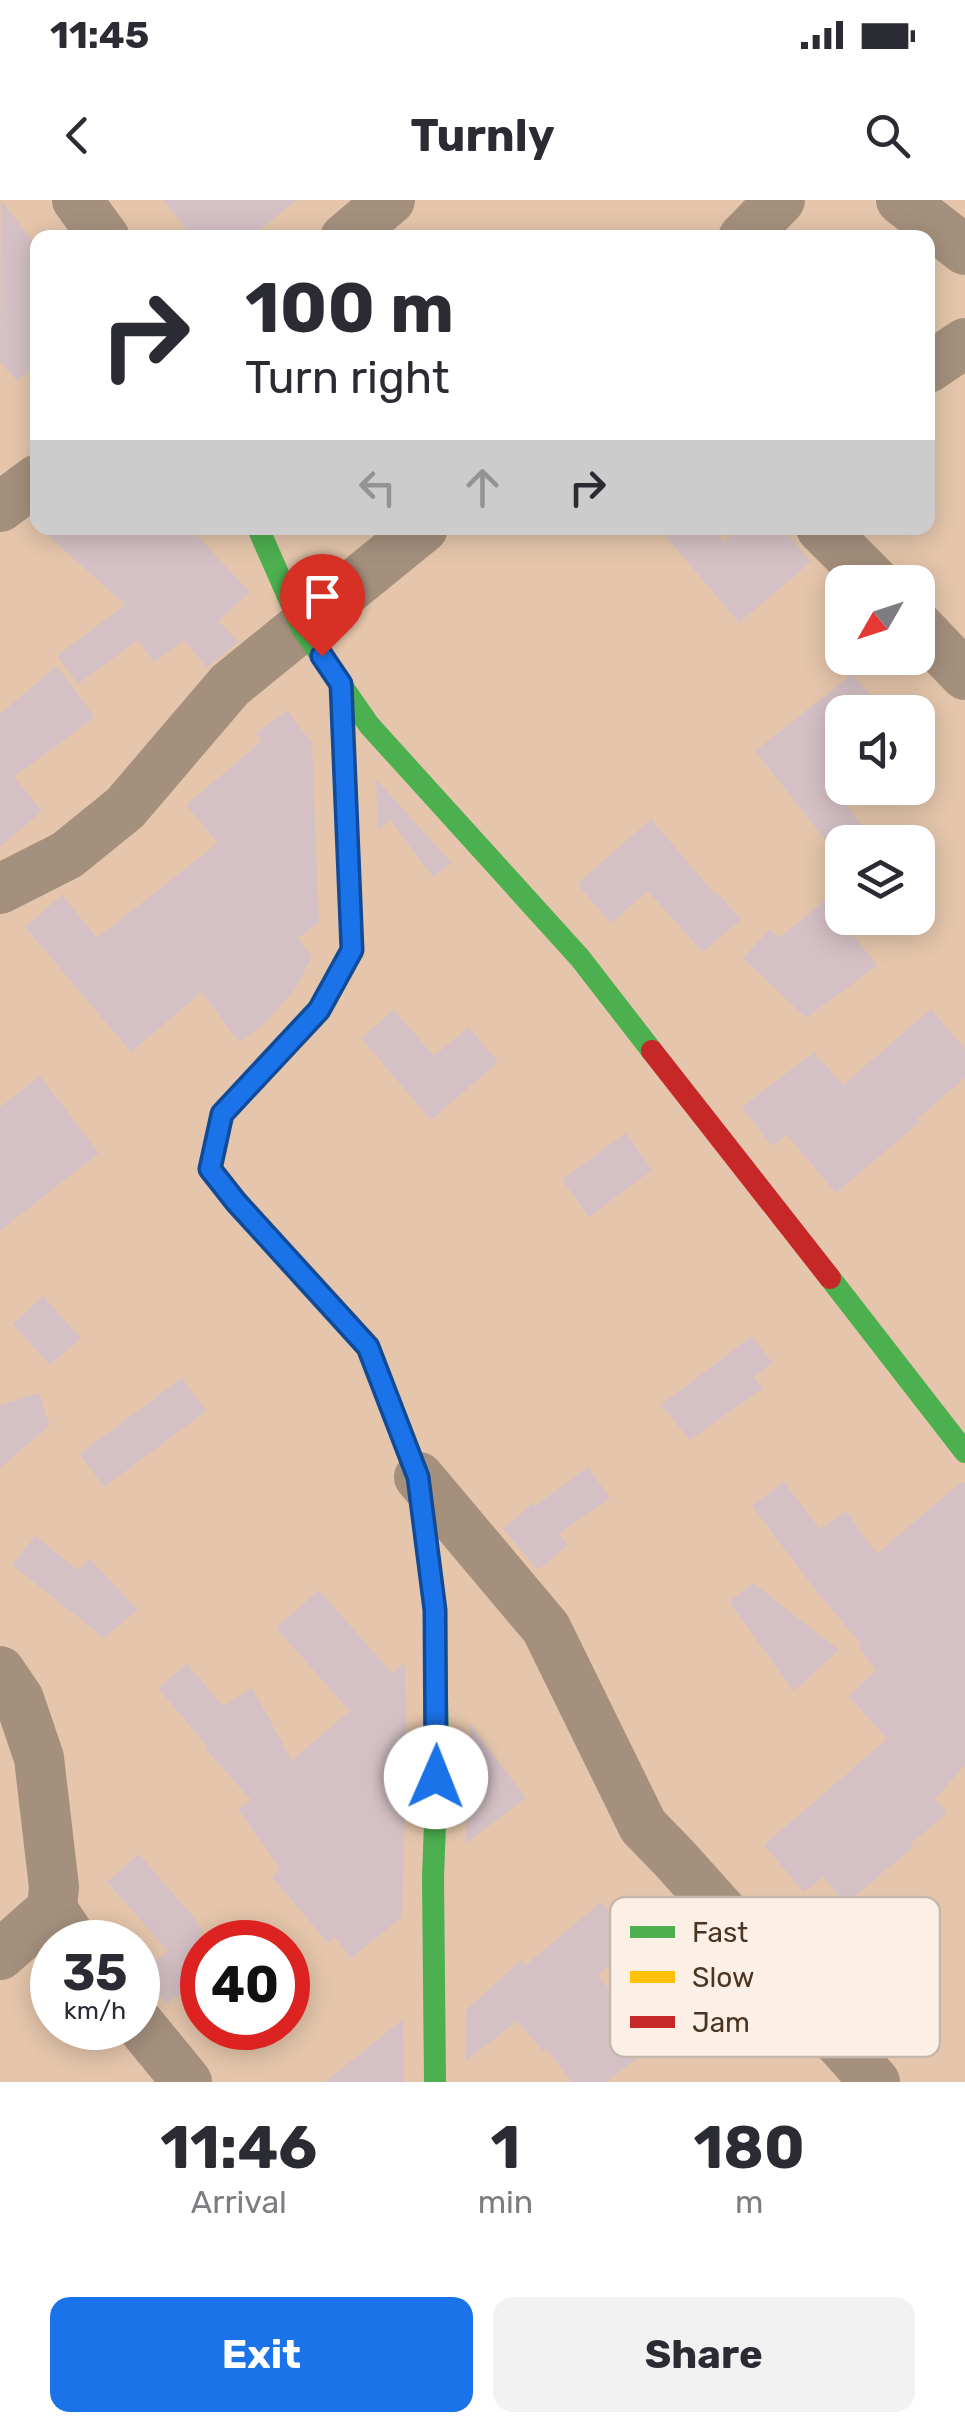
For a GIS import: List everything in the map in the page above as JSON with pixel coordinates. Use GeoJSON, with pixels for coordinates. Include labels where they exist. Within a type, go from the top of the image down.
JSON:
{"type":"FeatureCollection","features":[{"type":"Feature","properties":{"kind":"street"},"geometry":{"type":"LineString","coordinates":[[76,200],[99,230]]}},
{"type":"Feature","properties":{"kind":"street"},"geometry":{"type":"LineString","coordinates":[[752,230],[780,200]]}},
{"type":"Feature","properties":{"kind":"street"},"geometry":{"type":"LineString","coordinates":[[916,204],[965,250]]}},
{"type":"Feature","properties":{"kind":"street"},"geometry":{"type":"LineString","coordinates":[[935,363],[965,343]]}},
{"type":"Feature","properties":{"kind":"street"},"geometry":{"type":"LineString","coordinates":[[0,507],[30,485]]}},
{"type":"Feature","properties":{"kind":"street"},"geometry":{"type":"LineString","coordinates":[[261,535],[302,628],[369,726],[580,958],[965,1452]]}},
{"type":"Feature","properties":{"kind":"street"},"geometry":{"type":"LineString","coordinates":[[0,889],[66,855],[125,808],[230,685],[415,535]]}},
{"type":"Feature","properties":{"kind":"street"},"geometry":{"type":"LineString","coordinates":[[829,535],[858,565]]}},
{"type":"Feature","properties":{"kind":"street"},"geometry":{"type":"LineString","coordinates":[[935,644],[965,675]]}},
{"type":"Feature","properties":{"kind":"street"},"geometry":{"type":"LineString","coordinates":[[341,684],[352,950],[319,1010],[222,1114],[210,1169],[368,1347],[418,1477],[435,1610],[435,2082]]}},
{"type":"Feature","properties":{"kind":"street"},"geometry":{"type":"LineString","coordinates":[[418,1477],[546,1628],[643,1826],[709,1897]]}},
{"type":"Feature","properties":{"kind":"street"},"geometry":{"type":"LineString","coordinates":[[0,1671],[19,1699],[39,1758],[62,1920]]}},
{"type":"Feature","properties":{"kind":"street"},"geometry":{"type":"LineString","coordinates":[[0,1955],[30,1941]]}},
{"type":"Feature","properties":{"kind":"street"},"geometry":{"type":"LineString","coordinates":[[160,2049],[187,2082]]}},
{"type":"Feature","properties":{"kind":"street"},"geometry":{"type":"LineString","coordinates":[[853,2057],[875,2082]]}},
{"type":"Feature","properties":{"kind":"building"},"geometry":{"type":"Polygon","coordinates":[[[1,200],[30,238],[30,370],[17,381],[0,362],[1,200]]]}},
{"type":"Feature","properties":{"kind":"building"},"geometry":{"type":"Polygon","coordinates":[[[163,200],[297,200],[260,230],[187,230],[163,200]]]}},
{"type":"Feature","properties":{"kind":"building"},"geometry":{"type":"Polygon","coordinates":[[[48,535],[197,535],[250,592],[219,621],[238,642],[207,668],[184,640],[154,662],[138,640],[78,684],[57,656],[125,605],[48,535]]]}},
{"type":"Feature","properties":{"kind":"building"},"geometry":{"type":"Polygon","coordinates":[[[665,535],[718,535],[724,542],[732,535],[788,535],[811,562],[739,623],[665,535]]]}},
{"type":"Feature","properties":{"kind":"building"},"geometry":{"type":"Polygon","coordinates":[[[57,666],[95,717],[14,777],[42,811],[0,847],[0,714],[57,666]]]}},
{"type":"Feature","properties":{"kind":"building"},"geometry":{"type":"Polygon","coordinates":[[[854,675],[870,695],[826,695],[854,675]]]}},
{"type":"Feature","properties":{"kind":"building"},"geometry":{"type":"Polygon","coordinates":[[[825,696],[825,805],[846,805],[862,825],[825,825],[825,839],[755,751],[825,696]]]}},
{"type":"Feature","properties":{"kind":"building"},"geometry":{"type":"Polygon","coordinates":[[[287,710],[312,743],[319,922],[298,938],[312,957],[293,992],[263,1025],[239,1042],[202,992],[131,1052],[25,927],[62,895],[97,938],[218,843],[186,805],[262,741],[256,733],[287,710]]]}},
{"type":"Feature","properties":{"kind":"building"},"geometry":{"type":"Polygon","coordinates":[[[376,779],[452,863],[433,877],[390,820],[378,831],[376,779]]]}},
{"type":"Feature","properties":{"kind":"building"},"geometry":{"type":"Polygon","coordinates":[[[651,819],[741,920],[703,952],[648,891],[611,923],[577,884],[651,819]]]}},
{"type":"Feature","properties":{"kind":"building"},"geometry":{"type":"Polygon","coordinates":[[[825,901],[825,935],[853,935],[877,966],[806,1018],[743,958],[770,929],[779,938],[825,901]]]}},
{"type":"Feature","properties":{"kind":"building"},"geometry":{"type":"Polygon","coordinates":[[[931,1009],[965,1049],[965,1078],[836,1193],[787,1135],[772,1146],[742,1107],[814,1052],[843,1085],[931,1009]]]}},
{"type":"Feature","properties":{"kind":"building"},"geometry":{"type":"Polygon","coordinates":[[[394,1010],[434,1056],[469,1027],[498,1062],[431,1120],[361,1038],[394,1010]]]}},
{"type":"Feature","properties":{"kind":"building"},"geometry":{"type":"Polygon","coordinates":[[[40,1076],[99,1153],[0,1231],[0,1107],[40,1076]]]}},
{"type":"Feature","properties":{"kind":"building"},"geometry":{"type":"Polygon","coordinates":[[[626,1133],[652,1170],[589,1217],[562,1180],[626,1133]]]}},
{"type":"Feature","properties":{"kind":"building"},"geometry":{"type":"Polygon","coordinates":[[[43,1296],[81,1338],[50,1365],[13,1324],[43,1296]]]}},
{"type":"Feature","properties":{"kind":"building"},"geometry":{"type":"Polygon","coordinates":[[[752,1336],[773,1363],[754,1377],[763,1388],[690,1440],[661,1405],[752,1336]]]}},
{"type":"Feature","properties":{"kind":"building"},"geometry":{"type":"Polygon","coordinates":[[[182,1378],[206,1411],[104,1487],[80,1454],[182,1378]]]}},
{"type":"Feature","properties":{"kind":"building"},"geometry":{"type":"Polygon","coordinates":[[[39,1393],[50,1425],[0,1468],[0,1405],[39,1393]]]}},
{"type":"Feature","properties":{"kind":"building"},"geometry":{"type":"Polygon","coordinates":[[[588,1467],[610,1498],[559,1534],[568,1545],[538,1570],[503,1529],[533,1503],[535,1506],[588,1467]]]}},
{"type":"Feature","properties":{"kind":"building"},"geometry":{"type":"Polygon","coordinates":[[[784,1482],[820,1529],[846,1511],[877,1554],[961,1482],[965,1483],[965,1765],[935,1799],[947,1813],[854,1897],[840,1897],[823,1877],[804,1892],[764,1845],[887,1739],[849,1696],[876,1670],[859,1647],[861,1644],[752,1506],[784,1482]]]}},
{"type":"Feature","properties":{"kind":"building"},"geometry":{"type":"Polygon","coordinates":[[[35,1536],[78,1570],[90,1559],[138,1610],[104,1638],[12,1565],[35,1536]]]}},
{"type":"Feature","properties":{"kind":"building"},"geometry":{"type":"Polygon","coordinates":[[[753,1583],[839,1650],[794,1691],[729,1602],[753,1583]]]}},
{"type":"Feature","properties":{"kind":"building"},"geometry":{"type":"Polygon","coordinates":[[[319,1590],[392,1673],[405,1663],[402,1917],[351,1958],[335,1937],[328,1943],[272,1877],[280,1869],[238,1809],[251,1800],[158,1688],[187,1664],[223,1706],[252,1688],[292,1760],[350,1711],[276,1628],[319,1590]]]}},
{"type":"Feature","properties":{"kind":"building"},"geometry":{"type":"Polygon","coordinates":[[[469,1722],[526,1798],[466,1843],[469,1745],[469,1722]]]}},
{"type":"Feature","properties":{"kind":"building"},"geometry":{"type":"Polygon","coordinates":[[[139,1854],[196,1920],[180,1920],[180,1994],[166,2004],[160,1995],[160,1957],[168,1951],[160,1942],[160,1920],[141,1920],[107,1882],[139,1854]]]}},
{"type":"Feature","properties":{"kind":"building"},"geometry":{"type":"Polygon","coordinates":[[[601,1902],[610,1913],[610,1965],[598,1975],[610,1990],[610,2057],[639,2057],[606,2082],[572,2082],[546,2048],[543,2051],[517,2021],[466,2061],[466,2010],[521,1960],[526,1965],[601,1902]]]}},
{"type":"Feature","properties":{"kind":"building"},"geometry":{"type":"Polygon","coordinates":[[[403,2019],[404,2082],[325,2082],[370,2046],[403,2019]]]}},
{"type":"Feature","properties":{"kind":"traffic: fast"},"geometry":{"type":"LineString","coordinates":[[261,535],[302,628],[369,725],[580,958],[652,1051]]}},
{"type":"Feature","properties":{"kind":"traffic: fast"},"geometry":{"type":"LineString","coordinates":[[257,1226],[368,1347],[419,1477],[435,1610],[435,2082]]}},
{"type":"Feature","properties":{"kind":"traffic: fast"},"geometry":{"type":"LineString","coordinates":[[830,1278],[965,1452]]}},
{"type":"Feature","properties":{"kind":"traffic: slow"},"geometry":{"type":"LineString","coordinates":[[257,1226],[210,1169],[223,1113],[319,1010],[351,950],[341,684]]}},
{"type":"Feature","properties":{"kind":"traffic: jam"},"geometry":{"type":"LineString","coordinates":[[652,1051],[830,1278]]}},
{"type":"Feature","properties":{"kind":"route"},"geometry":{"type":"LineString","coordinates":[[322,656],[341,684],[352,950],[319,1010],[222,1114],[210,1169],[368,1347],[418,1477],[435,1610],[436,1777]]}}]}
